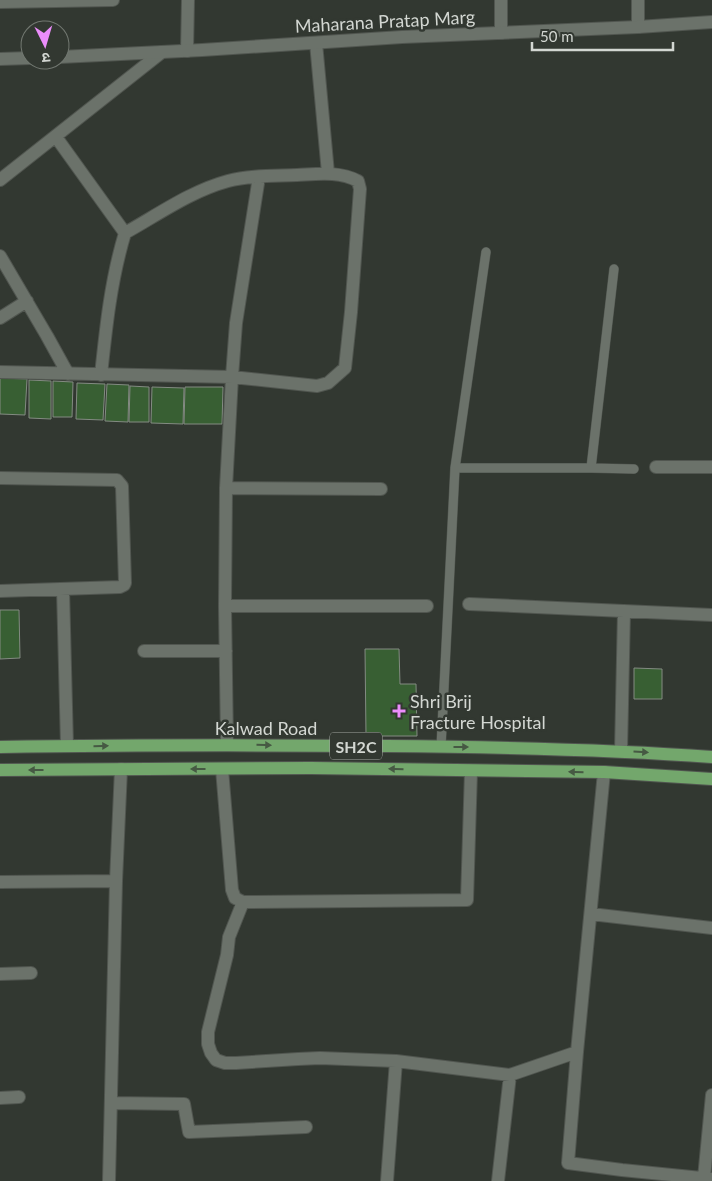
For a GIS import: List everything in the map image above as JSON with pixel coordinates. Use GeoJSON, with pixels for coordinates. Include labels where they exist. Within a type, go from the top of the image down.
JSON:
{"type":"FeatureCollection","features":[{"type":"Feature","properties":{"kind":"main road","name":"Kalwad Road"},"geometry":{"type":"LineString","coordinates":[[0,747],[227,744],[441,747],[621,751],[712,757]]}},
{"type":"Feature","properties":{"kind":"main road","name":"SH2C"},"geometry":{"type":"LineString","coordinates":[[0,770],[311,768],[471,770],[604,772],[712,779]]}},
{"type":"Feature","properties":{"kind":"street"},"geometry":{"type":"LineString","coordinates":[[0,2],[113,0]]}},
{"type":"Feature","properties":{"kind":"street"},"geometry":{"type":"LineString","coordinates":[[187,51],[188,0]]}},
{"type":"Feature","properties":{"kind":"street"},"geometry":{"type":"LineString","coordinates":[[501,0],[501,33]]}},
{"type":"Feature","properties":{"kind":"street"},"geometry":{"type":"LineString","coordinates":[[638,0],[638,27]]}},
{"type":"Feature","properties":{"kind":"street","name":"Maharana Pratap Marg"},"geometry":{"type":"LineString","coordinates":[[70,56],[187,51],[402,37],[712,22]]}},
{"type":"Feature","properties":{"kind":"street"},"geometry":{"type":"LineString","coordinates":[[316,42],[328,173]]}},
{"type":"Feature","properties":{"kind":"street"},"geometry":{"type":"LineString","coordinates":[[0,180],[162,52]]}},
{"type":"Feature","properties":{"kind":"street"},"geometry":{"type":"LineString","coordinates":[[0,59],[20,58]]}},
{"type":"Feature","properties":{"kind":"street"},"geometry":{"type":"LineString","coordinates":[[56,137],[126,233]]}},
{"type":"Feature","properties":{"kind":"street"},"geometry":{"type":"LineString","coordinates":[[0,372],[101,375],[232,377],[317,386],[328,383],[345,368],[360,189],[358,180],[350,176],[328,173],[230,180],[198,191],[126,233],[118,256],[101,375]]}},
{"type":"Feature","properties":{"kind":"street"},"geometry":{"type":"LineString","coordinates":[[227,744],[226,488],[232,377],[236,322],[258,177]]}},
{"type":"Feature","properties":{"kind":"street"},"geometry":{"type":"LineString","coordinates":[[0,256],[68,374]]}},
{"type":"Feature","properties":{"kind":"street"},"geometry":{"type":"LineString","coordinates":[[0,318],[27,301]]}},
{"type":"Feature","properties":{"kind":"street"},"geometry":{"type":"LineString","coordinates":[[656,467],[712,467]]}},
{"type":"Feature","properties":{"kind":"street"},"geometry":{"type":"LineString","coordinates":[[0,478],[117,480],[122,486],[124,573],[124,585],[120,587],[0,591]]}},
{"type":"Feature","properties":{"kind":"street"},"geometry":{"type":"LineString","coordinates":[[226,488],[381,489]]}},
{"type":"Feature","properties":{"kind":"street"},"geometry":{"type":"LineString","coordinates":[[63,589],[67,746]]}},
{"type":"Feature","properties":{"kind":"street"},"geometry":{"type":"LineString","coordinates":[[469,604],[712,615]]}},
{"type":"Feature","properties":{"kind":"street"},"geometry":{"type":"LineString","coordinates":[[225,606],[427,606]]}},
{"type":"Feature","properties":{"kind":"street"},"geometry":{"type":"LineString","coordinates":[[621,751],[624,611]]}},
{"type":"Feature","properties":{"kind":"street"},"geometry":{"type":"LineString","coordinates":[[144,651],[226,651]]}},
{"type":"Feature","properties":{"kind":"street"},"geometry":{"type":"LineString","coordinates":[[109,1181],[116,881],[121,769]]}},
{"type":"Feature","properties":{"kind":"street"},"geometry":{"type":"LineString","coordinates":[[222,769],[232,890],[235,898],[244,902],[467,900],[471,770]]}},
{"type":"Feature","properties":{"kind":"street"},"geometry":{"type":"LineString","coordinates":[[604,772],[568,1163],[622,1175],[708,1178],[712,1094]]}},
{"type":"Feature","properties":{"kind":"street"},"geometry":{"type":"LineString","coordinates":[[0,882],[116,881]]}},
{"type":"Feature","properties":{"kind":"street"},"geometry":{"type":"LineString","coordinates":[[244,902],[229,937],[227,956],[208,1032],[208,1044],[216,1060],[225,1063],[298,1059],[396,1061],[510,1075],[577,1052]]}},
{"type":"Feature","properties":{"kind":"street"},"geometry":{"type":"LineString","coordinates":[[591,914],[712,928]]}},
{"type":"Feature","properties":{"kind":"street"},"geometry":{"type":"LineString","coordinates":[[0,974],[31,973]]}},
{"type":"Feature","properties":{"kind":"street"},"geometry":{"type":"LineString","coordinates":[[387,1181],[396,1061]]}},
{"type":"Feature","properties":{"kind":"street"},"geometry":{"type":"LineString","coordinates":[[498,1181],[510,1075]]}},
{"type":"Feature","properties":{"kind":"street"},"geometry":{"type":"LineString","coordinates":[[0,1098],[19,1097]]}},
{"type":"Feature","properties":{"kind":"street"},"geometry":{"type":"LineString","coordinates":[[112,1102],[184,1104],[189,1132],[306,1127]]}},
{"type":"Feature","properties":{"kind":"lane"},"geometry":{"type":"LineString","coordinates":[[441,747],[456,468],[486,252]]}},
{"type":"Feature","properties":{"kind":"lane"},"geometry":{"type":"LineString","coordinates":[[590,468],[614,269]]}},
{"type":"Feature","properties":{"kind":"lane"},"geometry":{"type":"LineString","coordinates":[[456,468],[590,468],[634,470]]}},
{"type":"Feature","properties":{"kind":"building"},"geometry":{"type":"Polygon","coordinates":[[[0,378],[27,379],[25,415],[0,414],[0,378]]]}},
{"type":"Feature","properties":{"kind":"building"},"geometry":{"type":"Polygon","coordinates":[[[29,380],[51,381],[51,419],[29,418],[29,380]]]}},
{"type":"Feature","properties":{"kind":"building"},"geometry":{"type":"Polygon","coordinates":[[[53,381],[73,382],[72,417],[53,417],[53,381]]]}},
{"type":"Feature","properties":{"kind":"building"},"geometry":{"type":"Polygon","coordinates":[[[77,383],[105,384],[103,420],[76,419],[77,383]]]}},
{"type":"Feature","properties":{"kind":"building"},"geometry":{"type":"Polygon","coordinates":[[[107,384],[129,385],[128,422],[105,421],[107,384]]]}},
{"type":"Feature","properties":{"kind":"building"},"geometry":{"type":"Polygon","coordinates":[[[130,386],[149,387],[149,422],[129,422],[130,386]]]}},
{"type":"Feature","properties":{"kind":"building"},"geometry":{"type":"Polygon","coordinates":[[[152,387],[184,388],[183,424],[151,423],[152,387]]]}},
{"type":"Feature","properties":{"kind":"building"},"geometry":{"type":"Polygon","coordinates":[[[185,387],[223,387],[222,424],[184,424],[185,387]]]}},
{"type":"Feature","properties":{"kind":"building"},"geometry":{"type":"Polygon","coordinates":[[[0,610],[19,610],[20,658],[0,659],[0,610]]]}},
{"type":"Feature","properties":{"kind":"building"},"geometry":{"type":"Polygon","coordinates":[[[365,649],[399,649],[400,684],[416,684],[417,736],[366,736],[365,649]]]}},
{"type":"Feature","properties":{"kind":"building"},"geometry":{"type":"Polygon","coordinates":[[[634,668],[662,669],[662,699],[634,699],[634,668]]]}},
{"type":"Feature","properties":{"kind":"place","name":"Shri Brij Fracture Hospital"},"geometry":{"type":"Point","coordinates":[399,711]}}]}
